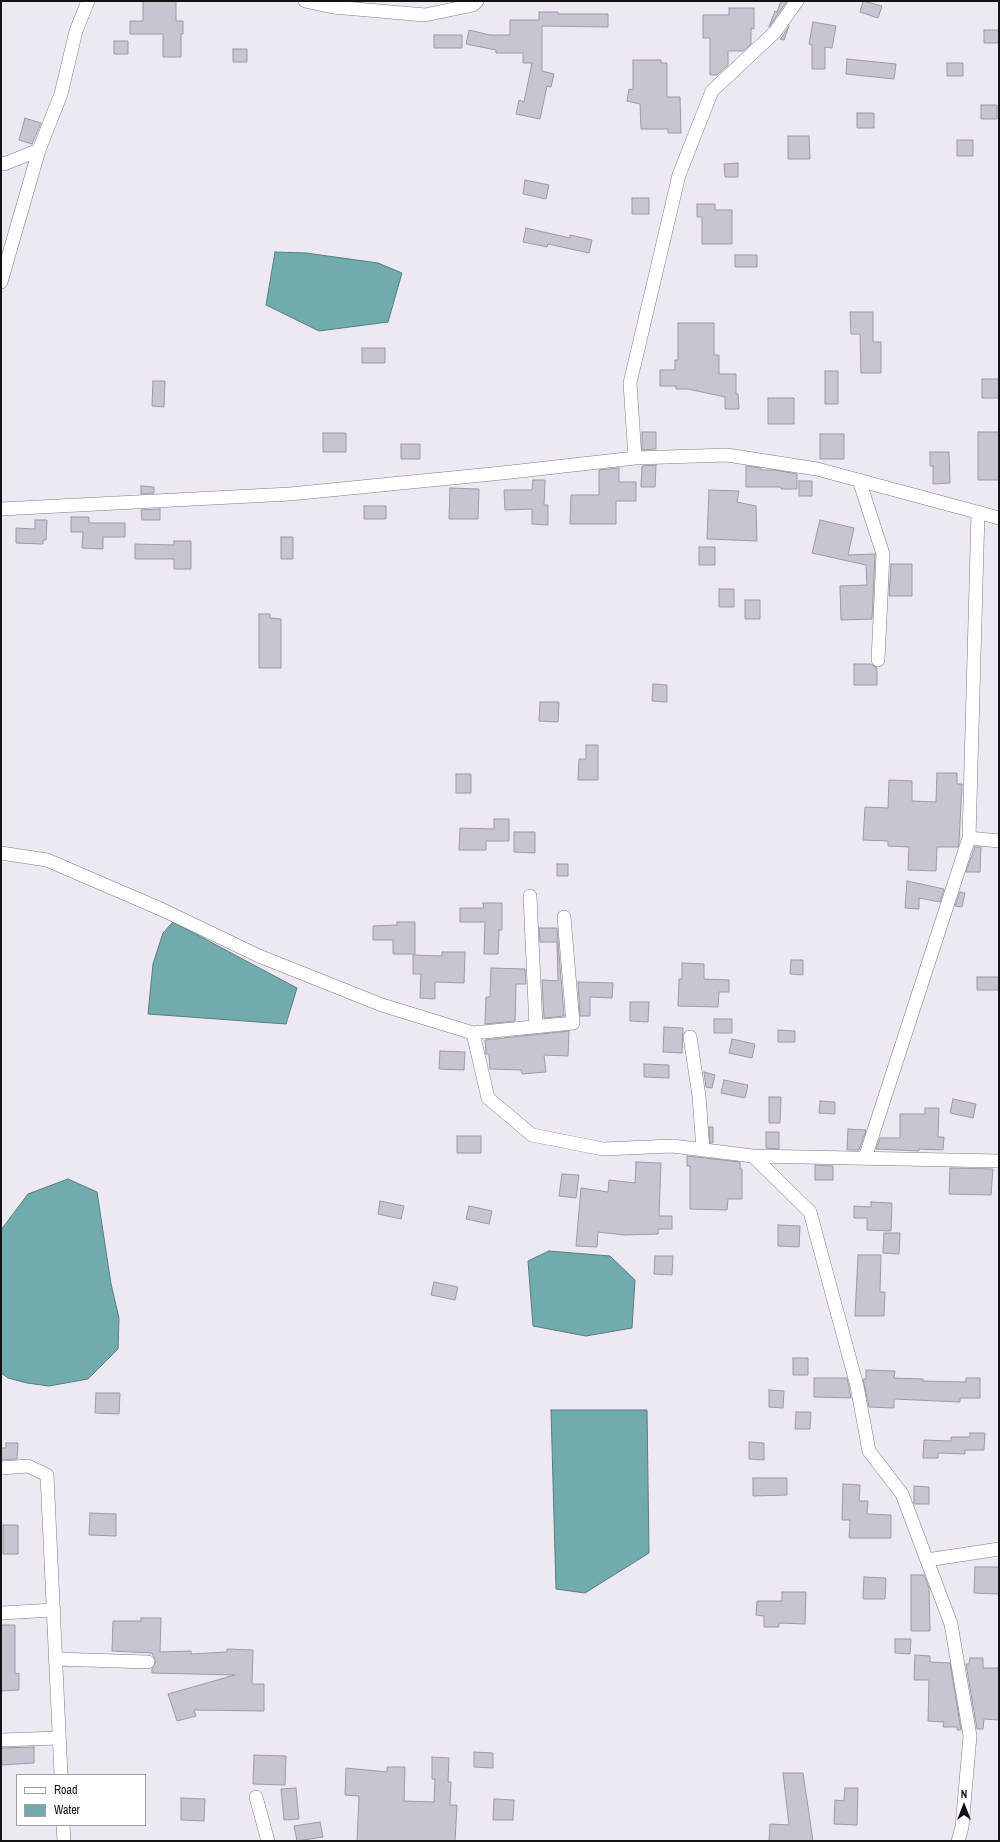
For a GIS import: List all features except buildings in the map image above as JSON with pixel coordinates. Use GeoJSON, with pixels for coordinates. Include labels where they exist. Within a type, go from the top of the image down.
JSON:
{"type":"FeatureCollection","features":[{"type":"Feature","properties":{"kind":"street"},"geometry":{"type":"LineString","coordinates":[[1,282],[39,150],[62,94],[76,31],[88,1]]}},
{"type":"Feature","properties":{"kind":"street"},"geometry":{"type":"LineString","coordinates":[[305,1],[334,7],[425,15],[473,5],[477,1]]}},
{"type":"Feature","properties":{"kind":"street"},"geometry":{"type":"LineString","coordinates":[[635,458],[630,382],[679,174],[712,91],[774,32],[797,1]]}},
{"type":"Feature","properties":{"kind":"street"},"geometry":{"type":"LineString","coordinates":[[1,163],[4,164],[39,150]]}},
{"type":"Feature","properties":{"kind":"street"},"geometry":{"type":"LineString","coordinates":[[1,509],[290,494],[502,474],[635,458],[726,455],[817,469],[999,518]]}},
{"type":"Feature","properties":{"kind":"street"},"geometry":{"type":"LineString","coordinates":[[859,480],[883,554],[878,660]]}},
{"type":"Feature","properties":{"kind":"street"},"geometry":{"type":"LineString","coordinates":[[865,1158],[969,838],[978,512]]}},
{"type":"Feature","properties":{"kind":"street"},"geometry":{"type":"LineString","coordinates":[[969,838],[999,841]]}},
{"type":"Feature","properties":{"kind":"street"},"geometry":{"type":"LineString","coordinates":[[1,853],[47,860],[163,910],[260,956],[382,1005],[473,1033],[573,1023],[564,917]]}},
{"type":"Feature","properties":{"kind":"street"},"geometry":{"type":"LineString","coordinates":[[530,896],[536,1027]]}},
{"type":"Feature","properties":{"kind":"street"},"geometry":{"type":"LineString","coordinates":[[473,1033],[488,1098],[532,1135],[603,1149],[672,1146],[753,1156],[999,1161]]}},
{"type":"Feature","properties":{"kind":"street"},"geometry":{"type":"LineString","coordinates":[[690,1037],[699,1096],[703,1150]]}},
{"type":"Feature","properties":{"kind":"street"},"geometry":{"type":"LineString","coordinates":[[753,1156],[810,1212],[856,1386],[869,1451],[902,1494],[951,1624],[970,1736],[962,1827],[958,1841]]}},
{"type":"Feature","properties":{"kind":"street"},"geometry":{"type":"LineString","coordinates":[[1,1468],[28,1466],[47,1475],[61,1774]]}},
{"type":"Feature","properties":{"kind":"street"},"geometry":{"type":"LineString","coordinates":[[927,1560],[999,1549]]}},
{"type":"Feature","properties":{"kind":"street"},"geometry":{"type":"LineString","coordinates":[[1,1613],[54,1610]]}},
{"type":"Feature","properties":{"kind":"street"},"geometry":{"type":"LineString","coordinates":[[55,1659],[148,1662]]}},
{"type":"Feature","properties":{"kind":"street"},"geometry":{"type":"LineString","coordinates":[[1,1740],[59,1738]]}},
{"type":"Feature","properties":{"kind":"street"},"geometry":{"type":"LineString","coordinates":[[256,1797],[268,1841]]}},
{"type":"Feature","properties":{"kind":"street"},"geometry":{"type":"LineString","coordinates":[[63,1826],[64,1841]]}},
{"type":"Feature","properties":{"kind":"water"},"geometry":{"type":"Polygon","coordinates":[[[275,252],[306,253],[378,263],[402,273],[388,322],[319,331],[266,305],[275,252]]]}},
{"type":"Feature","properties":{"kind":"water"},"geometry":{"type":"Polygon","coordinates":[[[173,922],[297,988],[286,1024],[148,1014],[153,964],[163,933],[173,922]]]}},
{"type":"Feature","properties":{"kind":"water"},"geometry":{"type":"Polygon","coordinates":[[[68,1179],[97,1192],[111,1284],[119,1318],[118,1349],[88,1379],[49,1386],[27,1383],[8,1378],[1,1373],[1,1230],[28,1194],[68,1179]]]}},
{"type":"Feature","properties":{"kind":"water"},"geometry":{"type":"Polygon","coordinates":[[[549,1251],[610,1256],[635,1280],[632,1328],[586,1336],[533,1326],[528,1261],[549,1251]]]}},
{"type":"Feature","properties":{"kind":"water"},"geometry":{"type":"Polygon","coordinates":[[[551,1410],[647,1410],[649,1553],[585,1593],[556,1589],[551,1410]]]}}]}
